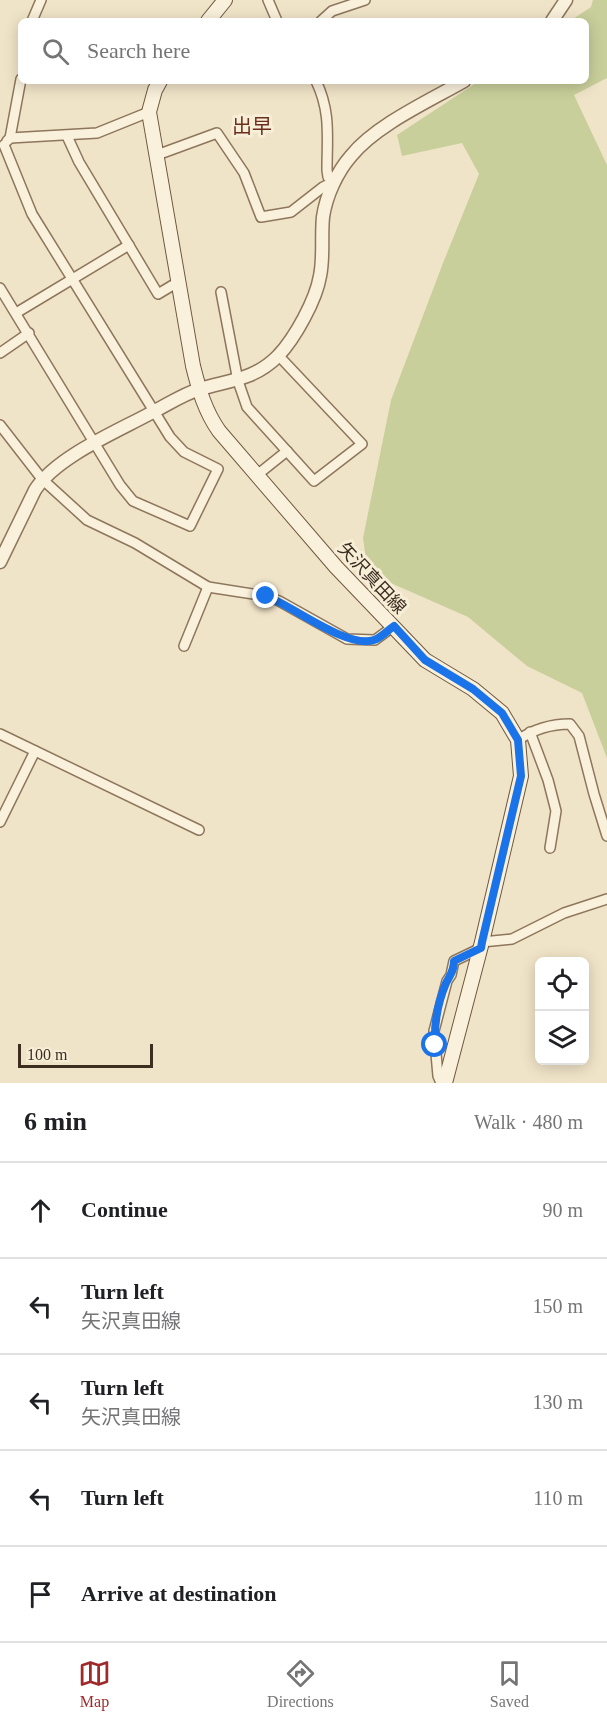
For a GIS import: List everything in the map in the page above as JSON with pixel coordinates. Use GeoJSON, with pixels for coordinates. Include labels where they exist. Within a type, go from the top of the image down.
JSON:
{"type":"FeatureCollection","features":[{"type":"Feature","properties":{"kind":"main road"},"geometry":{"type":"LineString","coordinates":[[210,18],[225,0]]}},
{"type":"Feature","properties":{"kind":"main road","name":"矢沢真田線"},"geometry":{"type":"LineString","coordinates":[[158,84],[149,112],[193,366],[210,418],[336,567],[425,660],[473,689],[502,713],[518,740],[521,776],[481,945],[443,1083]]}},
{"type":"Feature","properties":{"kind":"street"},"geometry":{"type":"LineString","coordinates":[[33,18],[41,0]]}},
{"type":"Feature","properties":{"kind":"street"},"geometry":{"type":"LineString","coordinates":[[268,0],[276,18]]}},
{"type":"Feature","properties":{"kind":"street"},"geometry":{"type":"LineString","coordinates":[[324,18],[332,11],[365,0]]}},
{"type":"Feature","properties":{"kind":"street"},"geometry":{"type":"LineString","coordinates":[[554,18],[566,0]]}},
{"type":"Feature","properties":{"kind":"street"},"geometry":{"type":"LineString","coordinates":[[0,288],[120,485],[133,501],[190,526],[218,469],[184,452],[170,437],[32,214],[5,144],[20,84]]}},
{"type":"Feature","properties":{"kind":"street"},"geometry":{"type":"LineString","coordinates":[[317,84],[324,98],[327,118],[328,177],[335,181]]}},
{"type":"Feature","properties":{"kind":"street"},"geometry":{"type":"LineString","coordinates":[[0,562],[42,479],[94,443],[199,389],[238,381],[279,355],[308,311],[316,293],[321,275],[323,216],[335,181],[351,155],[381,130],[459,84]]}},
{"type":"Feature","properties":{"kind":"street"},"geometry":{"type":"LineString","coordinates":[[5,144],[97,133],[149,112]]}},
{"type":"Feature","properties":{"kind":"street"},"geometry":{"type":"LineString","coordinates":[[157,154],[217,133],[244,173],[261,217],[291,212],[323,187],[335,181]]}},
{"type":"Feature","properties":{"kind":"street"},"geometry":{"type":"LineString","coordinates":[[67,136],[79,162],[158,294],[178,282]]}},
{"type":"Feature","properties":{"kind":"street"},"geometry":{"type":"LineString","coordinates":[[16,313],[129,245]]}},
{"type":"Feature","properties":{"kind":"street"},"geometry":{"type":"LineString","coordinates":[[221,292],[238,381],[247,407],[314,481],[362,444],[279,355]]}},
{"type":"Feature","properties":{"kind":"street"},"geometry":{"type":"LineString","coordinates":[[0,353],[29,333]]}},
{"type":"Feature","properties":{"kind":"street"},"geometry":{"type":"LineString","coordinates":[[0,425],[42,479],[87,520],[135,543],[208,587],[266,596],[347,639],[375,640],[394,626]]}},
{"type":"Feature","properties":{"kind":"street"},"geometry":{"type":"LineString","coordinates":[[256,475],[287,451]]}},
{"type":"Feature","properties":{"kind":"street"},"geometry":{"type":"LineString","coordinates":[[184,646],[208,587]]}},
{"type":"Feature","properties":{"kind":"street"},"geometry":{"type":"LineString","coordinates":[[518,740],[530,732],[557,724],[570,724],[579,736],[607,836]]}},
{"type":"Feature","properties":{"kind":"street"},"geometry":{"type":"LineString","coordinates":[[530,732],[548,780],[556,811],[550,848]]}},
{"type":"Feature","properties":{"kind":"street"},"geometry":{"type":"LineString","coordinates":[[0,734],[199,830]]}},
{"type":"Feature","properties":{"kind":"street"},"geometry":{"type":"LineString","coordinates":[[0,822],[35,751]]}},
{"type":"Feature","properties":{"kind":"street"},"geometry":{"type":"LineString","coordinates":[[443,1083],[438,1076],[434,1031],[447,981],[452,975],[454,961],[481,945],[512,939],[564,913],[607,899]]}},
{"type":"Feature","properties":{"kind":"green space"},"geometry":{"type":"Polygon","coordinates":[[[593,0],[607,0],[607,78],[574,95],[607,165],[607,758],[582,693],[527,666],[468,617],[368,573],[363,538],[391,400],[479,174],[462,143],[402,156],[397,135],[474,84],[589,84],[589,18],[574,18],[591,7],[593,0]]]}},
{"type":"Feature","properties":{"kind":"district","name":"出早"},"geometry":{"type":"Point","coordinates":[252,126]}},
{"type":"Feature","properties":{"kind":"route"},"geometry":{"type":"LineString","coordinates":[[266,596],[347,639],[375,640],[394,626],[425,660],[473,689],[502,713],[518,740],[521,776],[481,948],[454,961],[452,975],[447,981],[438,1010],[434,1031],[435,1045]]}}]}
